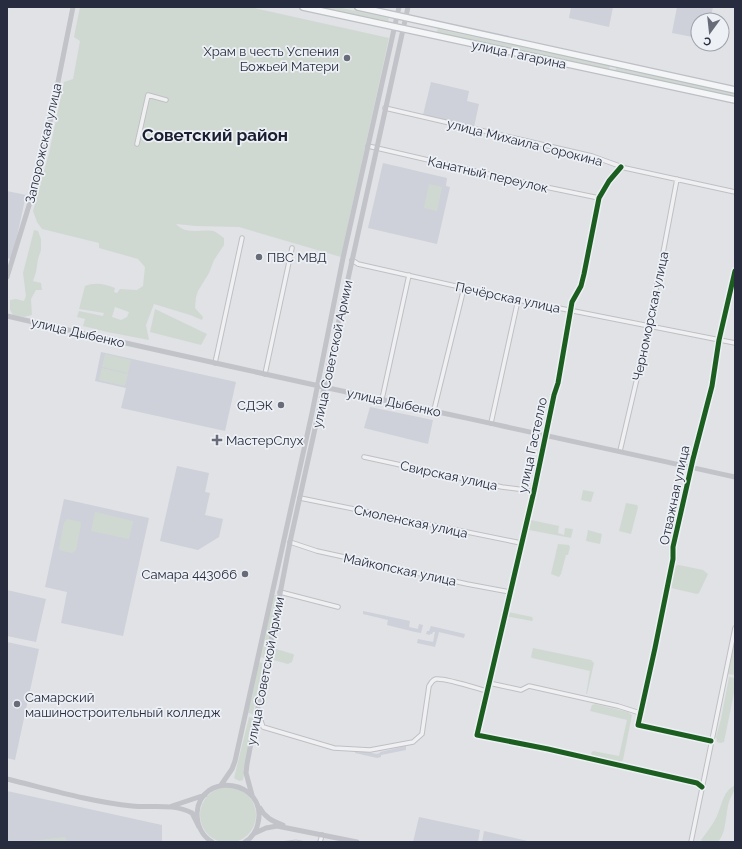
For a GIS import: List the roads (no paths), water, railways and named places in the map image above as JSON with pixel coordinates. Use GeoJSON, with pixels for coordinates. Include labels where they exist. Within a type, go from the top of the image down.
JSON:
{"type":"FeatureCollection","features":[{"type":"Feature","properties":{"kind":"main road","name":"Запорожская улица"},"geometry":{"type":"LineString","coordinates":[[7,277],[44,152],[73,7]]}},
{"type":"Feature","properties":{"kind":"main road","name":"улица Гагарина"},"geometry":{"type":"LineString","coordinates":[[303,7],[432,36],[735,100]]}},
{"type":"Feature","properties":{"kind":"main road","name":"улица Гагарина"},"geometry":{"type":"LineString","coordinates":[[358,7],[735,90]]}},
{"type":"Feature","properties":{"kind":"main road","name":"улица Советской Армии"},"geometry":{"type":"LineString","coordinates":[[221,786],[232,769],[235,760],[258,660],[318,385],[343,258],[399,7]]}},
{"type":"Feature","properties":{"kind":"main road","name":"улица Советской Армии"},"geometry":{"type":"LineString","coordinates":[[302,830],[268,818],[262,813],[252,795],[246,773],[246,764],[290,542],[408,7]]}},
{"type":"Feature","properties":{"kind":"main road"},"geometry":{"type":"LineString","coordinates":[[432,36],[435,24]]}},
{"type":"Feature","properties":{"kind":"main road"},"geometry":{"type":"LineString","coordinates":[[343,258],[352,260]]}},
{"type":"Feature","properties":{"kind":"main road","name":"улица Дыбенко"},"geometry":{"type":"LineString","coordinates":[[7,316],[735,477]]}},
{"type":"Feature","properties":{"kind":"main road"},"geometry":{"type":"LineString","coordinates":[[273,591],[280,592]]}},
{"type":"Feature","properties":{"kind":"main road"},"geometry":{"type":"LineString","coordinates":[[258,660],[267,661]]}},
{"type":"Feature","properties":{"kind":"main road"},"geometry":{"type":"LineString","coordinates":[[7,779],[64,793],[133,806],[170,806],[182,808],[192,813],[203,834],[212,842]]}},
{"type":"Feature","properties":{"kind":"main road"},"geometry":{"type":"LineString","coordinates":[[199,827],[197,818],[200,802],[212,789],[226,784],[243,788],[252,795]]}},
{"type":"Feature","properties":{"kind":"main road"},"geometry":{"type":"LineString","coordinates":[[170,806],[206,794]]}},
{"type":"Feature","properties":{"kind":"main road"},"geometry":{"type":"LineString","coordinates":[[254,834],[258,826],[259,818],[259,810],[256,802]]}},
{"type":"Feature","properties":{"kind":"main road"},"geometry":{"type":"LineString","coordinates":[[246,842],[260,830],[271,826],[302,830],[357,842]]}},
{"type":"Feature","properties":{"kind":"street"},"geometry":{"type":"LineString","coordinates":[[137,144],[148,95],[166,100]]}},
{"type":"Feature","properties":{"kind":"street","name":"улица Михаила Сорокина"},"geometry":{"type":"LineString","coordinates":[[385,108],[592,156],[621,167],[735,192]]}},
{"type":"Feature","properties":{"kind":"street","name":"Канатный переулок"},"geometry":{"type":"LineString","coordinates":[[368,146],[599,198]]}},
{"type":"Feature","properties":{"kind":"street","name":"улица Гастелло"},"geometry":{"type":"LineString","coordinates":[[621,167],[609,181],[599,198],[581,286],[572,302],[559,377],[552,401],[534,491],[477,735],[624,766],[697,783],[702,787]]}},
{"type":"Feature","properties":{"kind":"street","name":"Черноморская улица"},"geometry":{"type":"LineString","coordinates":[[620,451],[649,326],[677,179]]}},
{"type":"Feature","properties":{"kind":"street"},"geometry":{"type":"LineString","coordinates":[[216,363],[242,238]]}},
{"type":"Feature","properties":{"kind":"street"},"geometry":{"type":"LineString","coordinates":[[266,374],[292,248]]}},
{"type":"Feature","properties":{"kind":"street","name":"Печёрская улица"},"geometry":{"type":"LineString","coordinates":[[352,260],[358,264],[518,300],[735,343]]}},
{"type":"Feature","properties":{"kind":"street","name":"Отважная улица"},"geometry":{"type":"LineString","coordinates":[[711,741],[638,725],[673,559],[673,547],[691,467],[712,386],[719,340],[735,271]]}},
{"type":"Feature","properties":{"kind":"street"},"geometry":{"type":"LineString","coordinates":[[382,399],[409,275]]}},
{"type":"Feature","properties":{"kind":"street"},"geometry":{"type":"LineString","coordinates":[[434,410],[464,288]]}},
{"type":"Feature","properties":{"kind":"street"},"geometry":{"type":"LineString","coordinates":[[491,423],[518,300]]}},
{"type":"Feature","properties":{"kind":"street","name":"Свирская улица"},"geometry":{"type":"LineString","coordinates":[[364,456],[502,487],[534,491]]}},
{"type":"Feature","properties":{"kind":"street","name":"Смоленская улица"},"geometry":{"type":"LineString","coordinates":[[300,498],[521,543]]}},
{"type":"Feature","properties":{"kind":"street","name":"Майкопская улица"},"geometry":{"type":"LineString","coordinates":[[290,542],[317,551],[510,592]]}},
{"type":"Feature","properties":{"kind":"street"},"geometry":{"type":"LineString","coordinates":[[280,592],[338,607]]}},
{"type":"Feature","properties":{"kind":"street"},"geometry":{"type":"LineString","coordinates":[[691,842],[735,628]]}},
{"type":"Feature","properties":{"kind":"street"},"geometry":{"type":"LineString","coordinates":[[255,719],[261,721],[263,727],[334,748],[370,750],[413,742],[422,734],[429,686],[432,681],[436,679],[487,690]]}},
{"type":"Feature","properties":{"kind":"street"},"geometry":{"type":"LineString","coordinates":[[489,682],[522,690],[529,686],[618,706],[640,713]]}},
{"type":"Feature","properties":{"kind":"street"},"geometry":{"type":"LineString","coordinates":[[320,842],[322,835]]}},
{"type":"Feature","properties":{"kind":"tram line"},"geometry":{"type":"LineString","coordinates":[[280,842],[296,840],[306,842]]}},
{"type":"Feature","properties":{"kind":"place","name":"Храм в честь Успения Божьей Матери"},"geometry":{"type":"Point","coordinates":[347,58]}},
{"type":"Feature","properties":{"kind":"place","name":"ПВС МВД"},"geometry":{"type":"Point","coordinates":[259,257]}},
{"type":"Feature","properties":{"kind":"place","name":"СДЭК"},"geometry":{"type":"Point","coordinates":[281,405]}},
{"type":"Feature","properties":{"kind":"place","name":"МастерСлух"},"geometry":{"type":"Point","coordinates":[217,440]}},
{"type":"Feature","properties":{"kind":"place","name":"Самара 443066"},"geometry":{"type":"Point","coordinates":[245,574]}},
{"type":"Feature","properties":{"kind":"place","name":"Самарский машиностроительный колледж"},"geometry":{"type":"Point","coordinates":[17,704]}},
{"type":"Feature","properties":{"kind":"district","name":"Советский район"},"geometry":{"type":"Point","coordinates":[215,135]}}]}
